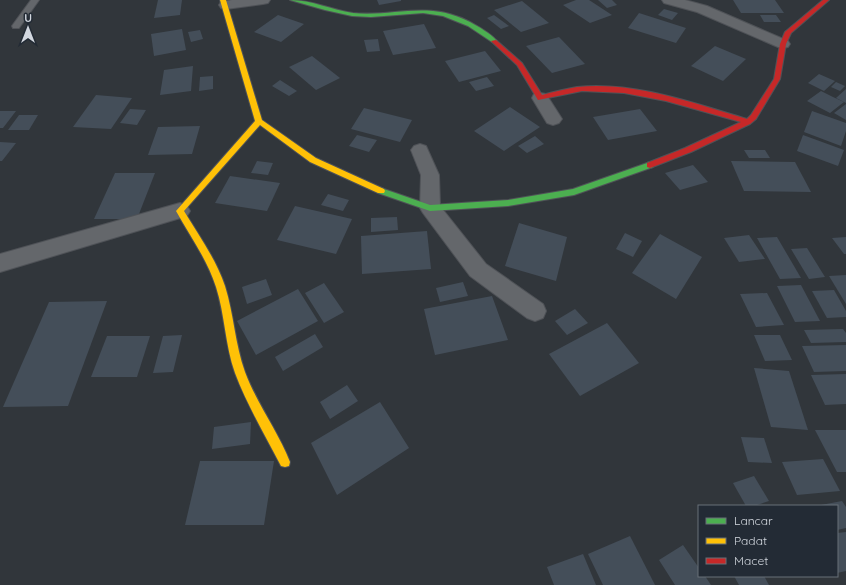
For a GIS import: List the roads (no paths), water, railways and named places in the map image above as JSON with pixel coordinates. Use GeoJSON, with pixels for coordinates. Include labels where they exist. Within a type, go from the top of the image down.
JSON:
{"type":"FeatureCollection","features":[{"type":"Feature","properties":{"kind":"street"},"geometry":{"type":"LineString","coordinates":[[263,0],[224,2],[259,121],[313,160],[392,196],[430,208],[508,203],[574,192],[688,150],[748,122],[754,117],[777,79],[783,44],[788,32],[826,0]]}},
{"type":"Feature","properties":{"kind":"street"},"geometry":{"type":"LineString","coordinates":[[292,0],[342,13],[361,15],[435,12],[452,15],[472,26],[504,49],[519,64],[553,119]]}},
{"type":"Feature","properties":{"kind":"street"},"geometry":{"type":"LineString","coordinates":[[669,0],[702,9],[783,44]]}},
{"type":"Feature","properties":{"kind":"street"},"geometry":{"type":"LineString","coordinates":[[540,98],[586,89],[617,90],[680,101],[748,122]]}},
{"type":"Feature","properties":{"kind":"street"},"geometry":{"type":"LineString","coordinates":[[0,263],[180,211],[259,121]]}},
{"type":"Feature","properties":{"kind":"street"},"geometry":{"type":"LineString","coordinates":[[420,150],[430,175],[430,208],[478,270],[535,311]]}},
{"type":"Feature","properties":{"kind":"street"},"geometry":{"type":"LineString","coordinates":[[180,211],[214,273],[220,287],[227,327],[236,360],[248,392],[285,462]]}},
{"type":"Feature","properties":{"kind":"lane"},"geometry":{"type":"LineString","coordinates":[[16,26],[35,0]]}}]}
